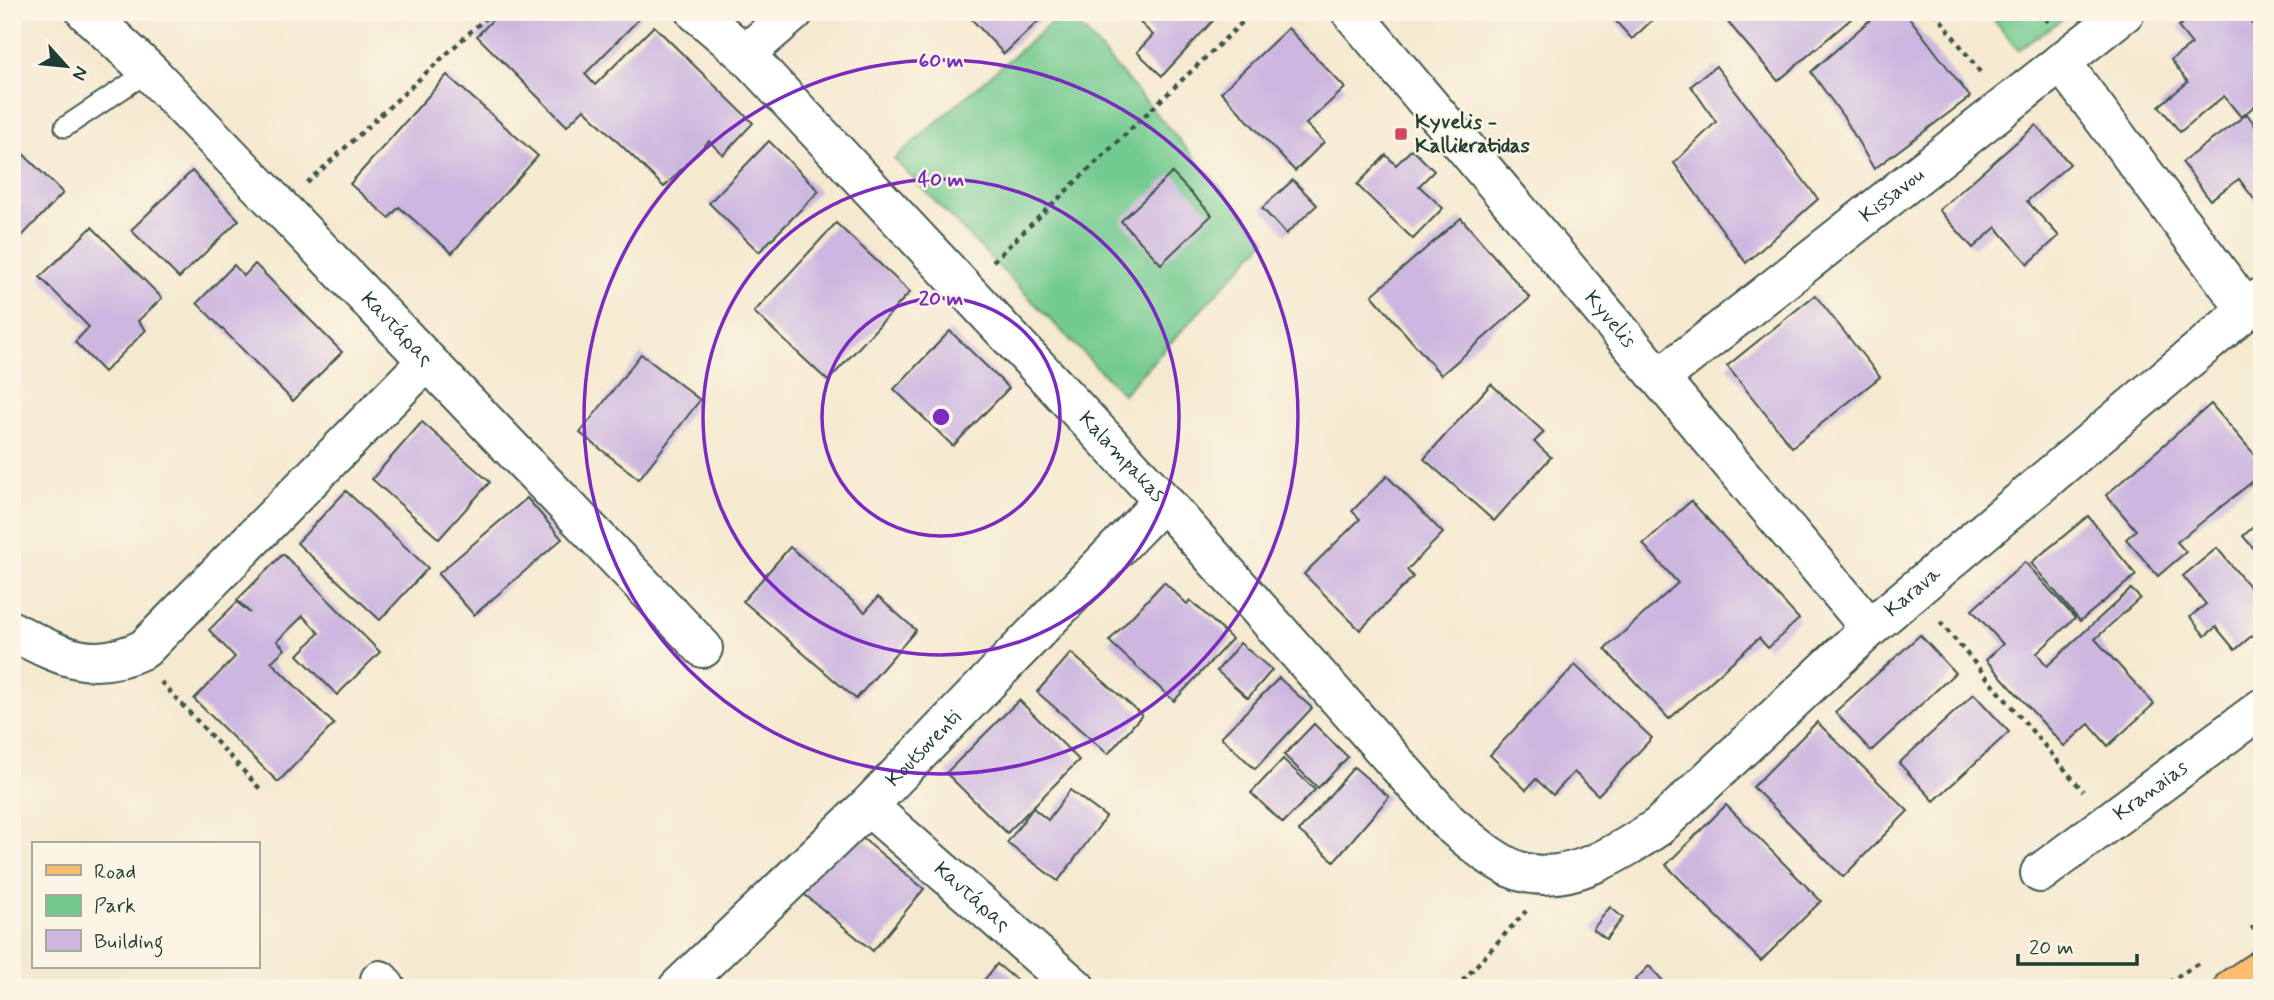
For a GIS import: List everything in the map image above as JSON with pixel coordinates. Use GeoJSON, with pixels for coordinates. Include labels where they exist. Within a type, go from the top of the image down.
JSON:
{"type":"FeatureCollection","features":[{"type":"Feature","properties":{"kind":"main road"},"geometry":{"type":"LineString","coordinates":[[2233,988],[2262,968]]}},
{"type":"Feature","properties":{"kind":"street","name":"Καντάρας"},"geometry":{"type":"LineString","coordinates":[[86,12],[149,71],[281,207],[426,362],[703,648]]}},
{"type":"Feature","properties":{"kind":"street","name":"Kalampakas"},"geometry":{"type":"LineString","coordinates":[[696,12],[746,54],[1163,501],[1449,823],[1483,851],[1521,872],[1560,874]]}},
{"type":"Feature","properties":{"kind":"street"},"geometry":{"type":"LineString","coordinates":[[746,54],[794,12]]}},
{"type":"Feature","properties":{"kind":"street","name":"Kyvelis"},"geometry":{"type":"LineString","coordinates":[[1352,12],[1870,628]]}},
{"type":"Feature","properties":{"kind":"street","name":"Kissavou"},"geometry":{"type":"LineString","coordinates":[[1661,377],[2125,12]]}},
{"type":"Feature","properties":{"kind":"street"},"geometry":{"type":"LineString","coordinates":[[2062,62],[2254,303]]}},
{"type":"Feature","properties":{"kind":"street","name":"Karava"},"geometry":{"type":"LineString","coordinates":[[1560,874],[1618,853],[1658,827],[1870,628],[2254,303]]}},
{"type":"Feature","properties":{"kind":"street"},"geometry":{"type":"LineString","coordinates":[[12,631],[46,648],[89,663],[118,661],[134,653],[164,630],[426,362]]}},
{"type":"Feature","properties":{"kind":"street","name":"Koutsoventi"},"geometry":{"type":"LineString","coordinates":[[678,988],[869,806],[1163,501]]}},
{"type":"Feature","properties":{"kind":"street","name":"Kranaias"},"geometry":{"type":"LineString","coordinates":[[2040,873],[2262,708]]}},
{"type":"Feature","properties":{"kind":"street","name":"Καντάρας"},"geometry":{"type":"LineString","coordinates":[[869,806],[1076,988]]}},
{"type":"Feature","properties":{"kind":"lane"},"geometry":{"type":"LineString","coordinates":[[65,127],[149,71]]}},
{"type":"Feature","properties":{"kind":"path"},"geometry":{"type":"LineString","coordinates":[[281,207],[492,12]]}},
{"type":"Feature","properties":{"kind":"path"},"geometry":{"type":"LineString","coordinates":[[964,288],[1253,12]]}},
{"type":"Feature","properties":{"kind":"path"},"geometry":{"type":"LineString","coordinates":[[1935,12],[2006,106]]}},
{"type":"Feature","properties":{"kind":"path"},"geometry":{"type":"LineString","coordinates":[[1914,591],[2109,821]]}},
{"type":"Feature","properties":{"kind":"path"},"geometry":{"type":"LineString","coordinates":[[134,653],[262,791]]}},
{"type":"Feature","properties":{"kind":"path"},"geometry":{"type":"LineString","coordinates":[[1456,988],[1560,874]]}},
{"type":"Feature","properties":{"kind":"green space"},"geometry":{"type":"Polygon","coordinates":[[[1064,12],[1068,12],[1266,240],[1123,394],[894,159],[1064,12]]]}},
{"type":"Feature","properties":{"kind":"green space"},"geometry":{"type":"Polygon","coordinates":[[[1987,12],[2073,12],[2018,50],[1987,12]]]}},
{"type":"Feature","properties":{"kind":"building"},"geometry":{"type":"Polygon","coordinates":[[[500,12],[634,12],[640,18],[585,74],[595,85],[654,26],[753,123],[723,155],[709,141],[664,187],[584,109],[567,126],[477,36],[500,12]]]}},
{"type":"Feature","properties":{"kind":"building"},"geometry":{"type":"Polygon","coordinates":[[[965,12],[1048,12],[1004,54],[965,12]]]}},
{"type":"Feature","properties":{"kind":"building"},"geometry":{"type":"Polygon","coordinates":[[[1129,12],[1221,12],[1162,76],[1137,52],[1153,35],[1129,12]]]}},
{"type":"Feature","properties":{"kind":"building"},"geometry":{"type":"Polygon","coordinates":[[[1619,12],[1661,12],[1632,39],[1613,18],[1619,12]]]}},
{"type":"Feature","properties":{"kind":"building"},"geometry":{"type":"Polygon","coordinates":[[[1859,12],[1778,81],[1721,14],[1859,12]]]}},
{"type":"Feature","properties":{"kind":"building"},"geometry":{"type":"Polygon","coordinates":[[[1879,12],[1905,12],[1970,97],[1874,169],[1845,119],[1811,72],[1879,12]]]}},
{"type":"Feature","properties":{"kind":"building"},"geometry":{"type":"Polygon","coordinates":[[[2196,12],[2242,12],[2262,36],[2262,100],[2241,117],[2224,96],[2180,132],[2159,106],[2188,82],[2171,60],[2192,44],[2178,27],[2196,12]]]}},
{"type":"Feature","properties":{"kind":"building"},"geometry":{"type":"Polygon","coordinates":[[[1288,28],[1345,88],[1306,124],[1324,142],[1295,171],[1221,92],[1288,28]]]}},
{"type":"Feature","properties":{"kind":"building"},"geometry":{"type":"Polygon","coordinates":[[[1716,66],[1818,199],[1746,263],[1674,163],[1716,122],[1691,86],[1716,66]]]}},
{"type":"Feature","properties":{"kind":"building"},"geometry":{"type":"Polygon","coordinates":[[[447,75],[538,156],[452,253],[399,207],[389,218],[350,184],[447,75]]]}},
{"type":"Feature","properties":{"kind":"building"},"geometry":{"type":"Polygon","coordinates":[[[2247,114],[2262,135],[2262,210],[2239,179],[2210,200],[2182,162],[2247,114]]]}},
{"type":"Feature","properties":{"kind":"building"},"geometry":{"type":"Polygon","coordinates":[[[2036,125],[2070,164],[2027,201],[2059,236],[2028,264],[1996,227],[1973,248],[1939,210],[2036,125]]]}},
{"type":"Feature","properties":{"kind":"building"},"geometry":{"type":"Polygon","coordinates":[[[769,141],[819,191],[759,252],[709,203],[769,141]]]}},
{"type":"Feature","properties":{"kind":"building"},"geometry":{"type":"Polygon","coordinates":[[[12,143],[63,193],[21,237],[12,229],[12,143]]]}},
{"type":"Feature","properties":{"kind":"building"},"geometry":{"type":"Polygon","coordinates":[[[1412,149],[1434,171],[1419,186],[1443,208],[1413,239],[1357,185],[1386,155],[1396,165],[1412,149]]]}},
{"type":"Feature","properties":{"kind":"building"},"geometry":{"type":"Polygon","coordinates":[[[192,171],[239,220],[179,278],[131,230],[192,171]]]}},
{"type":"Feature","properties":{"kind":"building"},"geometry":{"type":"Polygon","coordinates":[[[1172,173],[1212,215],[1161,264],[1121,221],[1172,173]]]}},
{"type":"Feature","properties":{"kind":"building"},"geometry":{"type":"Polygon","coordinates":[[[1293,180],[1317,205],[1286,234],[1262,208],[1293,180]]]}},
{"type":"Feature","properties":{"kind":"building"},"geometry":{"type":"Polygon","coordinates":[[[1461,218],[1530,298],[1441,375],[1372,295],[1461,218]]]}},
{"type":"Feature","properties":{"kind":"building"},"geometry":{"type":"Polygon","coordinates":[[[836,223],[910,292],[828,381],[754,312],[836,223]]]}},
{"type":"Feature","properties":{"kind":"building"},"geometry":{"type":"Polygon","coordinates":[[[92,227],[162,298],[138,321],[146,330],[104,372],[75,342],[89,327],[40,277],[92,227]]]}},
{"type":"Feature","properties":{"kind":"building"},"geometry":{"type":"Polygon","coordinates":[[[255,264],[342,352],[293,401],[197,303],[234,265],[244,276],[255,264]]]}},
{"type":"Feature","properties":{"kind":"building"},"geometry":{"type":"Polygon","coordinates":[[[1815,295],[1880,377],[1792,447],[1727,366],[1815,295]]]}},
{"type":"Feature","properties":{"kind":"building"},"geometry":{"type":"Polygon","coordinates":[[[950,331],[1009,388],[953,446],[894,389],[950,331]]]}},
{"type":"Feature","properties":{"kind":"building"},"geometry":{"type":"Polygon","coordinates":[[[641,354],[700,400],[639,479],[580,433],[641,354]]]}},
{"type":"Feature","properties":{"kind":"building"},"geometry":{"type":"Polygon","coordinates":[[[1491,384],[1544,432],[1534,442],[1551,457],[1494,521],[1424,459],[1491,384]]]}},
{"type":"Feature","properties":{"kind":"building"},"geometry":{"type":"Polygon","coordinates":[[[2211,404],[2262,463],[2262,474],[2177,542],[2186,552],[2158,576],[2126,539],[2136,530],[2106,495],[2211,404]]]}},
{"type":"Feature","properties":{"kind":"building"},"geometry":{"type":"Polygon","coordinates":[[[422,422],[490,482],[439,539],[372,479],[422,422]]]}},
{"type":"Feature","properties":{"kind":"building"},"geometry":{"type":"Polygon","coordinates":[[[1387,476],[1443,533],[1407,570],[1413,577],[1360,630],[1304,574],[1360,519],[1352,511],[1387,476]]]}},
{"type":"Feature","properties":{"kind":"building"},"geometry":{"type":"Polygon","coordinates":[[[346,491],[428,568],[380,620],[297,543],[346,491]]]}},
{"type":"Feature","properties":{"kind":"building"},"geometry":{"type":"Polygon","coordinates":[[[527,498],[562,539],[474,615],[438,574],[527,498]]]}},
{"type":"Feature","properties":{"kind":"building"},"geometry":{"type":"Polygon","coordinates":[[[1691,501],[1799,619],[1768,648],[1759,638],[1669,719],[1605,649],[1678,583],[1643,544],[1691,501]]]}},
{"type":"Feature","properties":{"kind":"building"},"geometry":{"type":"Polygon","coordinates":[[[2088,516],[2136,575],[2080,621],[2031,563],[2088,516]]]}},
{"type":"Feature","properties":{"kind":"building"},"geometry":{"type":"Polygon","coordinates":[[[2262,519],[2262,558],[2243,536],[2262,519]]]}},
{"type":"Feature","properties":{"kind":"building"},"geometry":{"type":"Polygon","coordinates":[[[790,547],[865,612],[878,597],[916,630],[856,699],[743,601],[790,547]]]}},
{"type":"Feature","properties":{"kind":"building"},"geometry":{"type":"Polygon","coordinates":[[[2217,548],[2262,602],[2262,627],[2235,650],[2216,627],[2205,636],[2190,617],[2206,604],[2183,576],[2217,548]]]}},
{"type":"Feature","properties":{"kind":"building"},"geometry":{"type":"Polygon","coordinates":[[[283,554],[380,652],[337,695],[298,655],[319,633],[303,616],[277,641],[285,649],[271,662],[334,724],[278,782],[194,699],[235,657],[209,630],[237,602],[250,613],[237,600],[283,554]]]}},
{"type":"Feature","properties":{"kind":"building"},"geometry":{"type":"Polygon","coordinates":[[[2025,562],[2075,618],[2037,653],[2047,666],[2131,589],[2140,598],[2095,639],[2154,704],[2108,746],[2089,724],[2064,746],[1986,660],[2003,644],[1972,610],[2025,562]]]}},
{"type":"Feature","properties":{"kind":"building"},"geometry":{"type":"Polygon","coordinates":[[[1164,582],[1187,604],[1190,600],[1232,639],[1174,701],[1109,641],[1164,582]]]}},
{"type":"Feature","properties":{"kind":"building"},"geometry":{"type":"Polygon","coordinates":[[[1920,635],[1955,673],[1871,751],[1835,712],[1920,635]]]}},
{"type":"Feature","properties":{"kind":"building"},"geometry":{"type":"Polygon","coordinates":[[[1240,643],[1272,670],[1248,698],[1217,671],[1240,643]]]}},
{"type":"Feature","properties":{"kind":"building"},"geometry":{"type":"Polygon","coordinates":[[[1071,653],[1142,715],[1108,754],[1037,692],[1071,653]]]}},
{"type":"Feature","properties":{"kind":"building"},"geometry":{"type":"Polygon","coordinates":[[[1575,665],[1652,738],[1598,795],[1574,772],[1553,795],[1536,779],[1526,790],[1490,755],[1575,665]]]}},
{"type":"Feature","properties":{"kind":"building"},"geometry":{"type":"Polygon","coordinates":[[[1279,678],[1312,708],[1255,769],[1221,737],[1279,678]]]}},
{"type":"Feature","properties":{"kind":"building"},"geometry":{"type":"Polygon","coordinates":[[[1974,694],[2009,732],[1934,801],[1899,763],[1974,694]]]}},
{"type":"Feature","properties":{"kind":"building"},"geometry":{"type":"Polygon","coordinates":[[[1019,700],[1079,760],[1007,833],[946,773],[1019,700]]]}},
{"type":"Feature","properties":{"kind":"building"},"geometry":{"type":"Polygon","coordinates":[[[1817,722],[1908,811],[1843,877],[1753,787],[1817,722]]]}},
{"type":"Feature","properties":{"kind":"building"},"geometry":{"type":"Polygon","coordinates":[[[1314,724],[1348,757],[1318,788],[1284,755],[1314,724]]]}},
{"type":"Feature","properties":{"kind":"building"},"geometry":{"type":"Polygon","coordinates":[[[1283,759],[1315,790],[1283,823],[1251,793],[1283,759]]]}},
{"type":"Feature","properties":{"kind":"building"},"geometry":{"type":"Polygon","coordinates":[[[1354,767],[1389,797],[1334,861],[1299,831],[1354,767]]]}},
{"type":"Feature","properties":{"kind":"building"},"geometry":{"type":"Polygon","coordinates":[[[1070,790],[1106,817],[1058,881],[1007,843],[1033,808],[1048,820],[1070,790]]]}},
{"type":"Feature","properties":{"kind":"building"},"geometry":{"type":"Polygon","coordinates":[[[1726,805],[1821,901],[1761,961],[1666,865],[1726,805]]]}},
{"type":"Feature","properties":{"kind":"building"},"geometry":{"type":"Polygon","coordinates":[[[849,827],[924,889],[873,951],[798,889],[849,827]]]}},
{"type":"Feature","properties":{"kind":"building"},"geometry":{"type":"Polygon","coordinates":[[[1610,907],[1623,918],[1606,939],[1593,929],[1610,907]]]}},
{"type":"Feature","properties":{"kind":"building"},"geometry":{"type":"Polygon","coordinates":[[[997,964],[1026,988],[978,988],[997,964]]]}},
{"type":"Feature","properties":{"kind":"building"},"geometry":{"type":"Polygon","coordinates":[[[1649,966],[1670,988],[1642,988],[1635,980],[1649,966]]]}},
{"type":"Feature","properties":{"kind":"place","name":"Kyvelis - Kallikratidas"},"geometry":{"type":"Point","coordinates":[1401,134]}}]}
